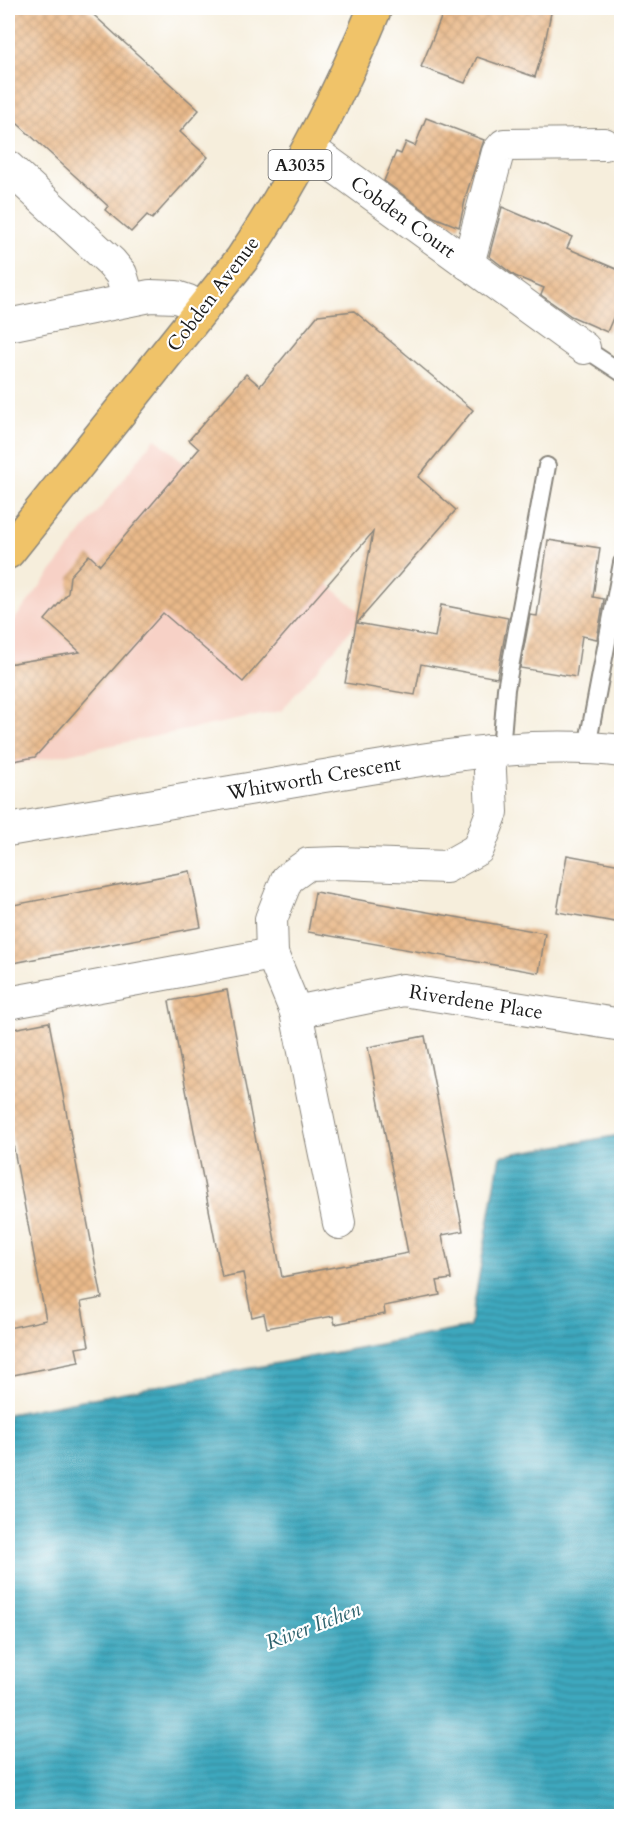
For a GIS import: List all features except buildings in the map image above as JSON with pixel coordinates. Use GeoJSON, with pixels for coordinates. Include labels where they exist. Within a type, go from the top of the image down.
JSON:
{"type":"FeatureCollection","features":[{"type":"Feature","properties":{"kind":"main road","name":"Cobden Avenue"},"geometry":{"type":"LineString","coordinates":[[8,552],[242,259],[274,210],[309,148],[335,98],[375,8]]}},
{"type":"Feature","properties":{"kind":"street","name":"Cobden Court"},"geometry":{"type":"LineString","coordinates":[[468,264],[498,152],[504,145],[604,144]]}},
{"type":"Feature","properties":{"kind":"street","name":"Cobden Court"},"geometry":{"type":"LineString","coordinates":[[309,148],[585,348]]}},
{"type":"Feature","properties":{"kind":"street"},"geometry":{"type":"LineString","coordinates":[[8,167],[111,262],[121,274],[129,300]]}},
{"type":"Feature","properties":{"kind":"street"},"geometry":{"type":"LineString","coordinates":[[8,325],[129,300],[162,296],[188,301],[203,309]]}},
{"type":"Feature","properties":{"kind":"street","name":"Whitworth Crescent"},"geometry":{"type":"LineString","coordinates":[[8,830],[396,764],[495,751],[587,747],[621,751]]}},
{"type":"Feature","properties":{"kind":"street"},"geometry":{"type":"LineString","coordinates":[[339,1223],[296,1012],[272,954],[271,919],[287,879],[308,864],[446,867],[478,849],[492,812],[495,751]]}},
{"type":"Feature","properties":{"kind":"street"},"geometry":{"type":"LineString","coordinates":[[8,1003],[272,954]]}},
{"type":"Feature","properties":{"kind":"street","name":"Riverdene Place"},"geometry":{"type":"LineString","coordinates":[[296,1012],[403,990],[621,1025]]}},
{"type":"Feature","properties":{"kind":"lane"},"geometry":{"type":"LineString","coordinates":[[585,348],[621,373]]}},
{"type":"Feature","properties":{"kind":"lane"},"geometry":{"type":"LineString","coordinates":[[495,751],[547,466]]}},
{"type":"Feature","properties":{"kind":"lane"},"geometry":{"type":"LineString","coordinates":[[587,747],[621,562]]}},
{"type":"Feature","properties":{"kind":"shaded area"},"geometry":{"type":"Polygon","coordinates":[[[155,438],[364,615],[281,711],[8,766],[8,624],[11,624],[155,438]]]}},
{"type":"Feature","properties":{"kind":"water","name":"River Itchen"},"geometry":{"type":"Polygon","coordinates":[[[621,1135],[621,1816],[8,1816],[8,1414],[470,1327],[500,1156],[621,1135]]]}}]}
